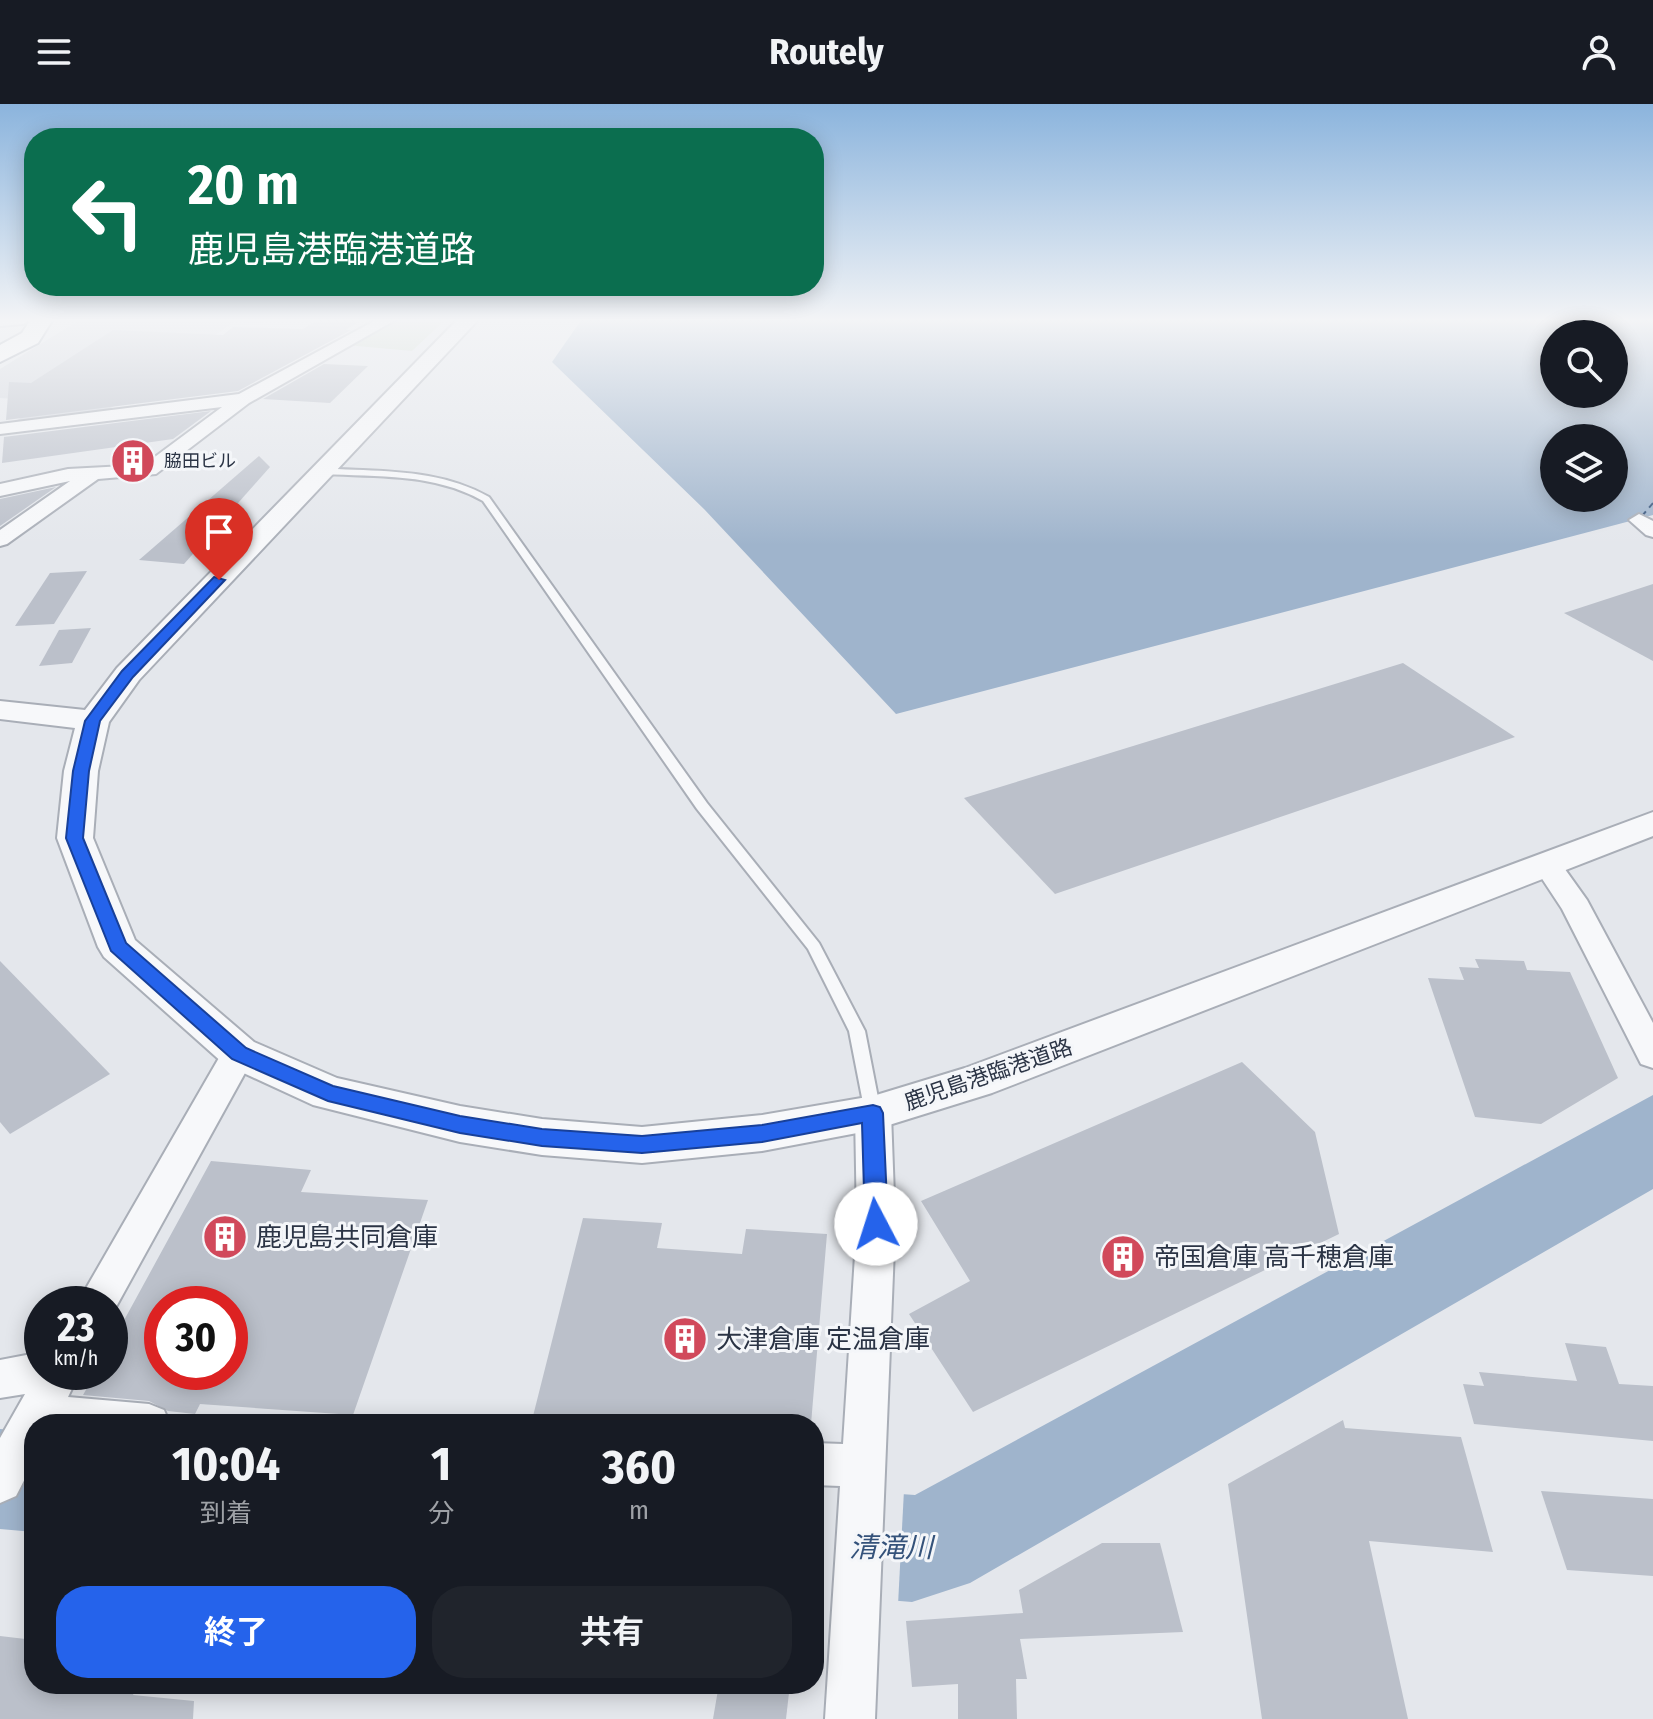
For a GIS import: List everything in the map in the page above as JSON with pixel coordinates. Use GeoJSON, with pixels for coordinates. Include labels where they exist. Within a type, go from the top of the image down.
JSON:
{"type":"FeatureCollection","features":[{"type":"Feature","properties":{"kind":"street"},"geometry":{"type":"LineString","coordinates":[[0,490],[32,480],[149,470],[251,394]]}},
{"type":"Feature","properties":{"kind":"street","name":"鹿児島港臨港道路"},"geometry":{"type":"LineString","coordinates":[[397,394],[128,674],[93,721],[81,771],[75,838],[118,947],[239,1053],[328,1093],[460,1124],[542,1137],[642,1145],[762,1133],[873,1113],[966,1085],[1653,823]]}},
{"type":"Feature","properties":{"kind":"street"},"geometry":{"type":"LineString","coordinates":[[0,429],[243,399]]}},
{"type":"Feature","properties":{"kind":"street"},"geometry":{"type":"LineString","coordinates":[[0,540],[93,473]]}},
{"type":"Feature","properties":{"kind":"street"},"geometry":{"type":"LineString","coordinates":[[1653,525],[1639,520],[1653,531]]}},
{"type":"Feature","properties":{"kind":"street"},"geometry":{"type":"LineString","coordinates":[[0,710],[93,721]]}},
{"type":"Feature","properties":{"kind":"street"},"geometry":{"type":"LineString","coordinates":[[1547,865],[1576,907],[1653,1055]]}},
{"type":"Feature","properties":{"kind":"street"},"geometry":{"type":"LineString","coordinates":[[107,1286],[239,1053]]}},
{"type":"Feature","properties":{"kind":"street"},"geometry":{"type":"LineString","coordinates":[[850,1719],[876,1224],[873,1113]]}},
{"type":"Feature","properties":{"kind":"street"},"geometry":{"type":"LineString","coordinates":[[0,1379],[24,1374]]}},
{"type":"Feature","properties":{"kind":"street"},"geometry":{"type":"LineString","coordinates":[[37,1414],[49,1390]]}},
{"type":"Feature","properties":{"kind":"street"},"geometry":{"type":"LineString","coordinates":[[0,1481],[24,1437]]}},
{"type":"Feature","properties":{"kind":"street"},"geometry":{"type":"LineString","coordinates":[[824,1464],[864,1466]]}},
{"type":"Feature","properties":{"kind":"lane"},"geometry":{"type":"LineString","coordinates":[[323,471],[448,480],[470,487],[486,499],[702,806],[814,947],[857,1031],[873,1113]]}},
{"type":"Feature","properties":{"kind":"shaded area"},"geometry":{"type":"Polygon","coordinates":[[[0,394],[131,394],[104,413],[9,426],[44,401],[0,398],[0,394]]]}},
{"type":"Feature","properties":{"kind":"water"},"geometry":{"type":"Polygon","coordinates":[[[585,394],[1540,394],[1540,408],[1628,408],[1628,394],[1653,394],[1653,515],[896,714],[704,509],[585,394]]]}},
{"type":"Feature","properties":{"kind":"water","name":"清滝川"},"geometry":{"type":"Polygon","coordinates":[[[1653,1095],[1653,1189],[970,1583],[912,1602],[824,1595],[824,1489],[915,1495],[1653,1095]]]}},
{"type":"Feature","properties":{"kind":"water"},"geometry":{"type":"Polygon","coordinates":[[[0,1429],[24,1431],[24,1531],[0,1529],[0,1429]]]}},
{"type":"Feature","properties":{"kind":"pier"},"geometry":{"type":"Polygon","coordinates":[[[824,1485],[904,1490],[898,1605],[824,1599],[824,1485]]]}},
{"type":"Feature","properties":{"kind":"building"},"geometry":{"type":"Polygon","coordinates":[[[8,394],[211,394],[6,420],[8,394]]]}},
{"type":"Feature","properties":{"kind":"building"},"geometry":{"type":"Polygon","coordinates":[[[271,394],[339,394],[330,403],[263,399],[271,394]]]}},
{"type":"Feature","properties":{"kind":"building"},"geometry":{"type":"Polygon","coordinates":[[[211,411],[173,439],[2,463],[4,437],[211,411]]]}},
{"type":"Feature","properties":{"kind":"building"},"geometry":{"type":"Polygon","coordinates":[[[259,456],[270,467],[184,564],[139,560],[259,456]]]}},
{"type":"Feature","properties":{"kind":"building"},"geometry":{"type":"Polygon","coordinates":[[[56,487],[0,526],[0,499],[56,487]]]}},
{"type":"Feature","properties":{"kind":"building"},"geometry":{"type":"Polygon","coordinates":[[[87,571],[54,624],[15,626],[50,573],[87,571]]]}},
{"type":"Feature","properties":{"kind":"building"},"geometry":{"type":"Polygon","coordinates":[[[1653,584],[1653,661],[1564,613],[1653,584]]]}},
{"type":"Feature","properties":{"kind":"building"},"geometry":{"type":"Polygon","coordinates":[[[91,628],[72,663],[39,666],[59,630],[91,628]]]}},
{"type":"Feature","properties":{"kind":"building"},"geometry":{"type":"Polygon","coordinates":[[[1403,663],[1515,737],[1055,894],[964,798],[1403,663]]]}},
{"type":"Feature","properties":{"kind":"building"},"geometry":{"type":"Polygon","coordinates":[[[1475,959],[1524,961],[1527,970],[1570,972],[1618,1078],[1541,1124],[1475,1117],[1428,978],[1464,980],[1459,967],[1479,968],[1475,959]]]}},
{"type":"Feature","properties":{"kind":"building"},"geometry":{"type":"Polygon","coordinates":[[[0,961],[110,1074],[10,1134],[0,1122],[0,961]]]}},
{"type":"Feature","properties":{"kind":"building","name":"帝国倉庫 高千穂倉庫"},"geometry":{"type":"Polygon","coordinates":[[[1242,1062],[1315,1132],[1339,1234],[973,1412],[909,1314],[970,1281],[921,1201],[1242,1062]]]}},
{"type":"Feature","properties":{"kind":"building"},"geometry":{"type":"Polygon","coordinates":[[[211,1161],[311,1170],[301,1192],[428,1200],[353,1414],[200,1404],[195,1414],[168,1411],[149,1401],[83,1395],[86,1390],[128,1390],[128,1313],[211,1161]]]}},
{"type":"Feature","properties":{"kind":"building","name":"大津倉庫 定温倉庫"},"geometry":{"type":"Polygon","coordinates":[[[583,1218],[662,1223],[657,1248],[742,1254],[746,1229],[827,1234],[812,1414],[534,1414],[583,1218]]]}},
{"type":"Feature","properties":{"kind":"building"},"geometry":{"type":"Polygon","coordinates":[[[1565,1343],[1606,1347],[1619,1384],[1653,1386],[1653,1441],[1474,1424],[1463,1384],[1484,1386],[1479,1372],[1577,1381],[1565,1343]]]}},
{"type":"Feature","properties":{"kind":"building"},"geometry":{"type":"Polygon","coordinates":[[[1343,1420],[1345,1428],[1461,1437],[1493,1552],[1369,1541],[1408,1719],[1262,1719],[1228,1484],[1343,1420]]]}},
{"type":"Feature","properties":{"kind":"building"},"geometry":{"type":"Polygon","coordinates":[[[1541,1491],[1653,1499],[1653,1576],[1567,1570],[1541,1491]]]}},
{"type":"Feature","properties":{"kind":"building"},"geometry":{"type":"Polygon","coordinates":[[[1102,1543],[1160,1543],[1183,1632],[1020,1639],[1027,1679],[1016,1679],[1017,1719],[958,1719],[958,1684],[912,1687],[906,1621],[1023,1613],[1019,1590],[1102,1543]]]}},
{"type":"Feature","properties":{"kind":"building"},"geometry":{"type":"Polygon","coordinates":[[[0,1636],[24,1639],[24,1694],[133,1694],[194,1701],[193,1719],[0,1719],[0,1636]]]}},
{"type":"Feature","properties":{"kind":"building"},"geometry":{"type":"Polygon","coordinates":[[[717,1694],[789,1694],[786,1719],[713,1719],[717,1694]]]}},
{"type":"Feature","properties":{"kind":"ferry route"},"geometry":{"type":"LineString","coordinates":[[1642,516],[1653,503]]}},
{"type":"Feature","properties":{"kind":"place","name":"脇田ビル"},"geometry":{"type":"Point","coordinates":[133,461]}},
{"type":"Feature","properties":{"kind":"place","name":"鹿児島共同倉庫"},"geometry":{"type":"Point","coordinates":[225,1237]}},
{"type":"Feature","properties":{"kind":"place","name":"帝国倉庫 高千穂倉庫"},"geometry":{"type":"Point","coordinates":[1123,1257]}},
{"type":"Feature","properties":{"kind":"place","name":"大津倉庫 定温倉庫"},"geometry":{"type":"Point","coordinates":[685,1339]}},
{"type":"Feature","properties":{"kind":"route"},"geometry":{"type":"LineString","coordinates":[[219,580],[128,674],[93,721],[81,771],[75,838],[118,947],[239,1053],[328,1093],[460,1124],[542,1137],[642,1145],[762,1133],[873,1113],[876,1224]]}}]}
